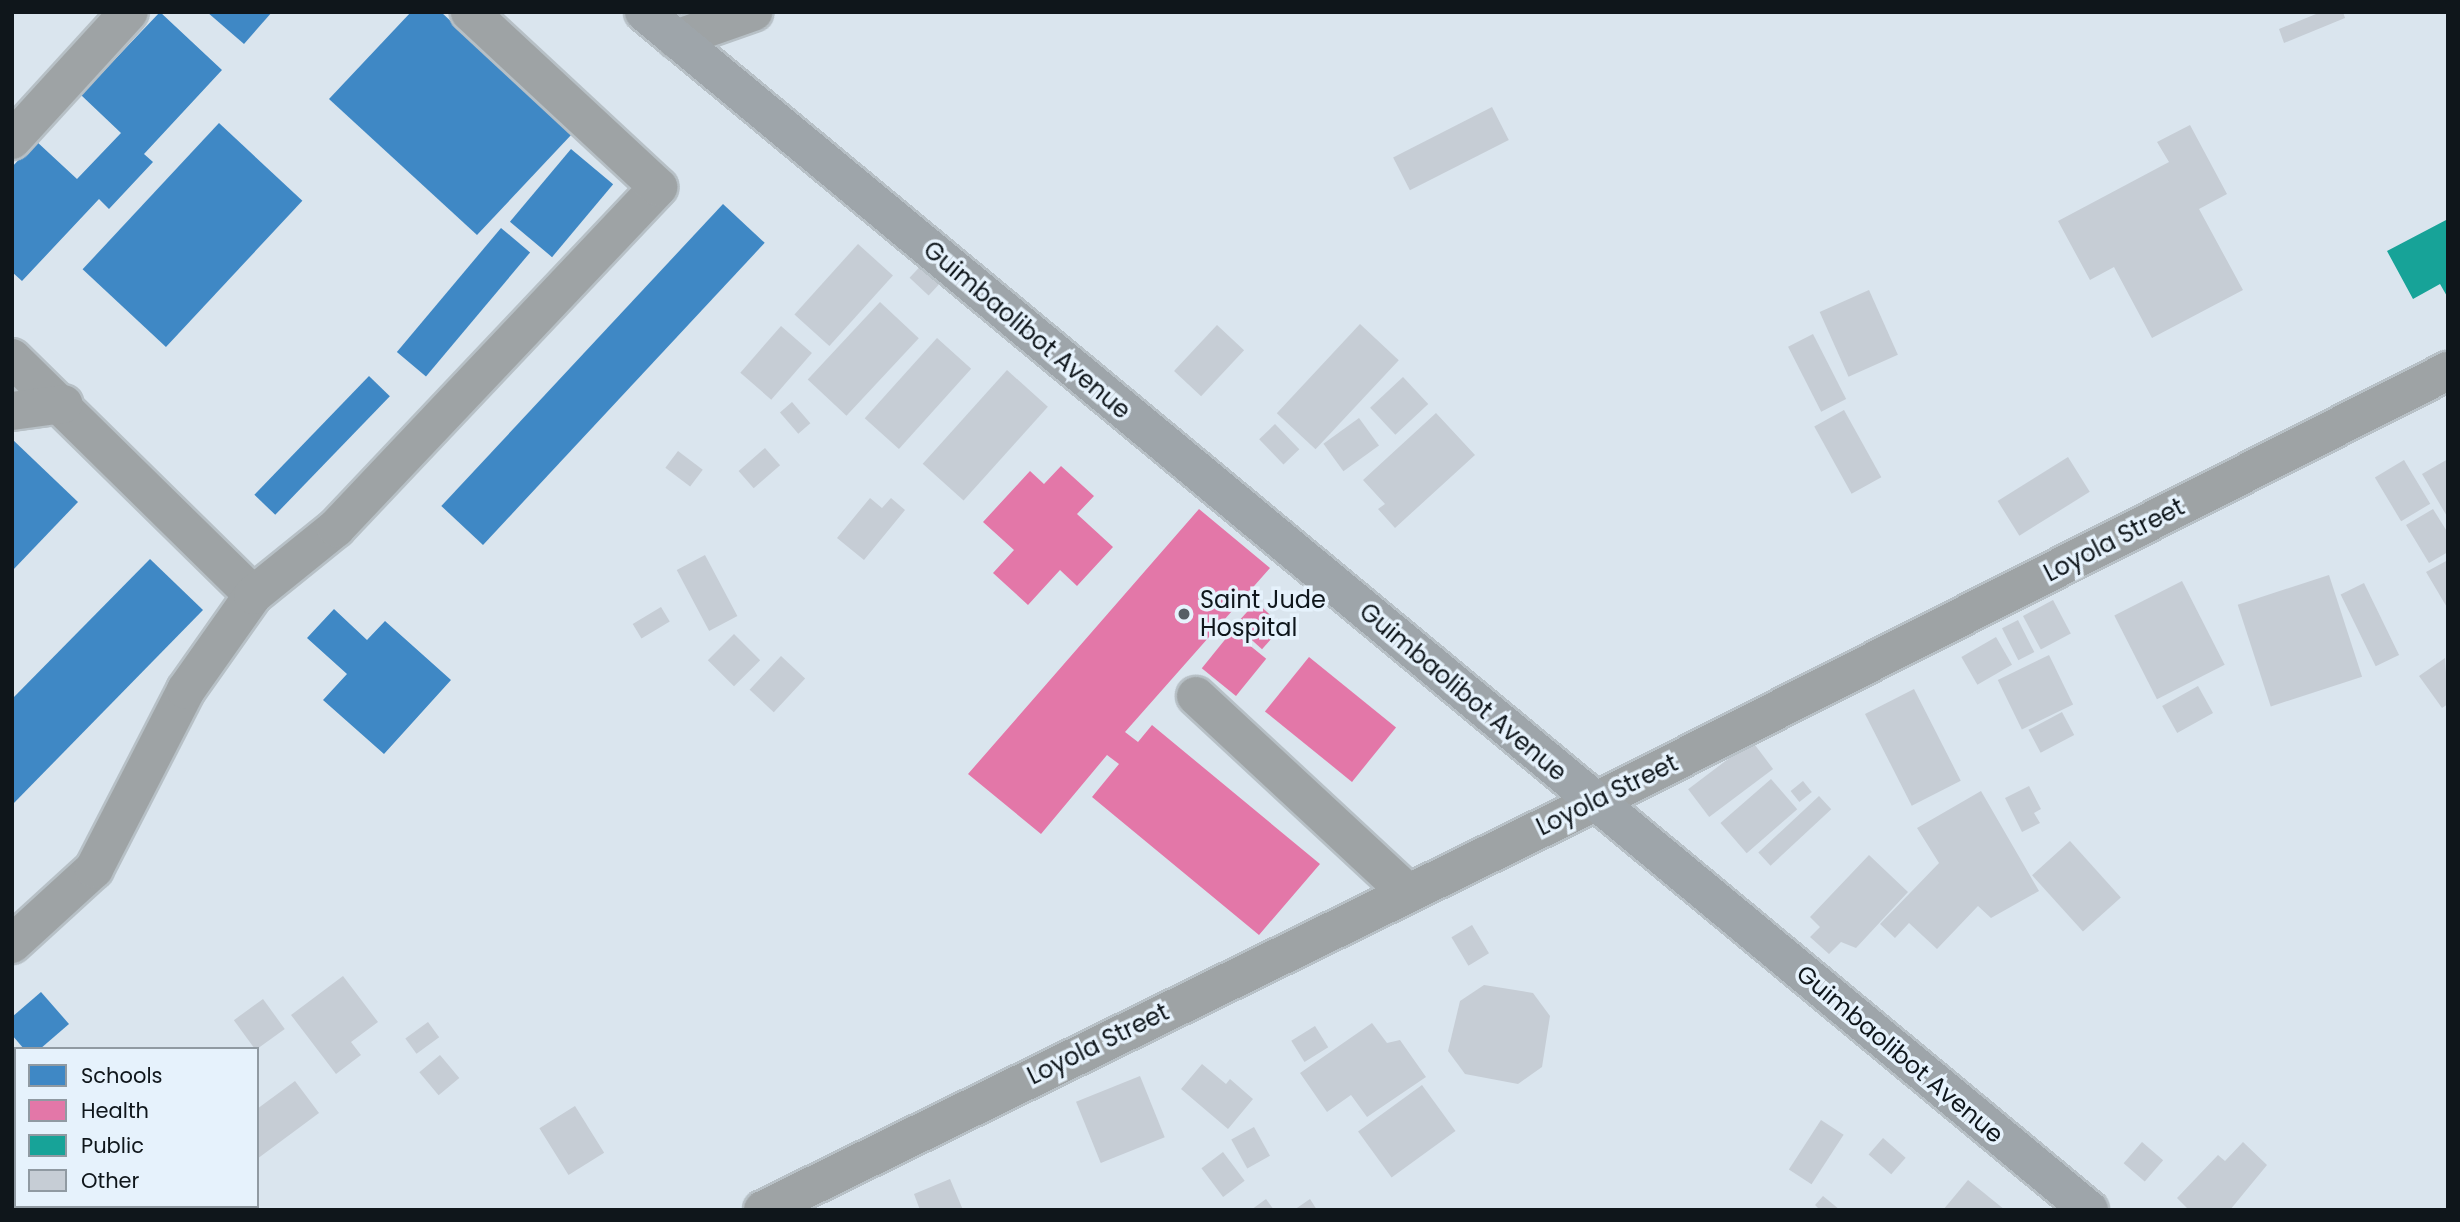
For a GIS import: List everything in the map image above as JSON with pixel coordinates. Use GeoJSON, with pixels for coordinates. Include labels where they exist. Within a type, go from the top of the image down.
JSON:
{"type":"FeatureCollection","features":[{"type":"Feature","properties":{"kind":"main road","name":"Guimbaolibot Avenue"},"geometry":{"type":"LineString","coordinates":[[645,12],[2089,1210]]}},
{"type":"Feature","properties":{"kind":"street"},"geometry":{"type":"LineString","coordinates":[[12,944],[94,869],[186,690],[253,595],[336,528],[658,187],[470,12]]}},
{"type":"Feature","properties":{"kind":"street"},"geometry":{"type":"LineString","coordinates":[[676,39],[753,12]]}},
{"type":"Feature","properties":{"kind":"street"},"geometry":{"type":"LineString","coordinates":[[12,140],[123,14]]}},
{"type":"Feature","properties":{"kind":"street"},"geometry":{"type":"LineString","coordinates":[[12,358],[64,404],[253,595]]}},
{"type":"Feature","properties":{"kind":"street","name":"Loyola Street"},"geometry":{"type":"LineString","coordinates":[[763,1210],[1595,802],[2448,371]]}},
{"type":"Feature","properties":{"kind":"street"},"geometry":{"type":"LineString","coordinates":[[12,411],[64,404]]}},
{"type":"Feature","properties":{"kind":"street"},"geometry":{"type":"LineString","coordinates":[[1196,696],[1407,892]]}},
{"type":"Feature","properties":{"kind":"building: Schools"},"geometry":{"type":"Polygon","coordinates":[[[160,12],[222,70],[144,154],[153,162],[109,209],[99,199],[22,281],[12,272],[12,167],[36,141],[77,179],[121,133],[81,95],[160,12]]]}},
{"type":"Feature","properties":{"kind":"building: Schools"},"geometry":{"type":"Polygon","coordinates":[[[207,12],[272,12],[244,44],[207,12]]]}},
{"type":"Feature","properties":{"kind":"building: Schools"},"geometry":{"type":"Polygon","coordinates":[[[411,12],[441,12],[572,134],[477,235],[329,99],[411,12]]]}},
{"type":"Feature","properties":{"kind":"building: Schools"},"geometry":{"type":"Polygon","coordinates":[[[219,123],[302,201],[166,347],[83,269],[219,123]]]}},
{"type":"Feature","properties":{"kind":"building: Schools"},"geometry":{"type":"Polygon","coordinates":[[[571,149],[613,184],[552,257],[510,222],[571,149]]]}},
{"type":"Feature","properties":{"kind":"building: Schools"},"geometry":{"type":"Polygon","coordinates":[[[723,204],[765,243],[483,545],[441,506],[723,204]]]}},
{"type":"Feature","properties":{"kind":"building: Schools"},"geometry":{"type":"Polygon","coordinates":[[[501,228],[530,252],[426,377],[397,352],[501,228]]]}},
{"type":"Feature","properties":{"kind":"building: Schools"},"geometry":{"type":"Polygon","coordinates":[[[369,376],[390,396],[275,515],[254,495],[369,376]]]}},
{"type":"Feature","properties":{"kind":"building: Schools"},"geometry":{"type":"Polygon","coordinates":[[[12,439],[78,502],[12,571],[12,439]]]}},
{"type":"Feature","properties":{"kind":"building: Schools"},"geometry":{"type":"Polygon","coordinates":[[[150,559],[203,610],[12,805],[12,699],[150,559]]]}},
{"type":"Feature","properties":{"kind":"building: Schools"},"geometry":{"type":"Polygon","coordinates":[[[334,609],[367,640],[385,621],[451,680],[384,754],[323,700],[347,674],[307,638],[334,609]]]}},
{"type":"Feature","properties":{"kind":"building: Schools"},"geometry":{"type":"Polygon","coordinates":[[[41,992],[69,1024],[42,1047],[22,1047],[12,1035],[12,1017],[41,992]]]}},
{"type":"Feature","properties":{"kind":"building: Health"},"geometry":{"type":"Polygon","coordinates":[[[1061,466],[1094,496],[1077,514],[1113,547],[1077,586],[1060,570],[1028,605],[993,573],[1014,550],[983,522],[1030,471],[1044,484],[1061,466]]]}},
{"type":"Feature","properties":{"kind":"building: Health"},"geometry":{"type":"Polygon","coordinates":[[[1199,509],[1270,568],[1125,732],[1138,742],[1152,725],[1320,864],[1259,935],[1092,797],[1119,764],[1107,755],[1041,834],[968,774],[1199,509]]]}},
{"type":"Feature","properties":{"kind":"building: Health"},"geometry":{"type":"Polygon","coordinates":[[[1256,602],[1283,626],[1262,649],[1235,625],[1256,602]]]}},
{"type":"Feature","properties":{"kind":"building: Health"},"geometry":{"type":"Polygon","coordinates":[[[1232,631],[1266,659],[1236,696],[1202,668],[1232,631]]]}},
{"type":"Feature","properties":{"kind":"building: Health"},"geometry":{"type":"Polygon","coordinates":[[[1309,657],[1396,727],[1352,782],[1265,711],[1309,657]]]}},
{"type":"Feature","properties":{"kind":"building: Public"},"geometry":{"type":"Polygon","coordinates":[[[2448,219],[2448,298],[2440,284],[2413,299],[2387,251],[2448,219]]]}},
{"type":"Feature","properties":{"kind":"building: Other"},"geometry":{"type":"Polygon","coordinates":[[[2321,12],[2343,12],[2345,18],[2284,43],[2279,29],[2321,12]]]}},
{"type":"Feature","properties":{"kind":"building: Other"},"geometry":{"type":"Polygon","coordinates":[[[1492,107],[1509,140],[1410,190],[1393,157],[1492,107]]]}},
{"type":"Feature","properties":{"kind":"building: Other"},"geometry":{"type":"Polygon","coordinates":[[[2190,125],[2227,194],[2199,209],[2243,290],[2152,338],[2114,267],[2090,280],[2058,221],[2169,162],[2157,142],[2190,125]]]}},
{"type":"Feature","properties":{"kind":"building: Other"},"geometry":{"type":"Polygon","coordinates":[[[858,244],[893,275],[829,346],[794,315],[858,244]]]}},
{"type":"Feature","properties":{"kind":"building: Other"},"geometry":{"type":"Polygon","coordinates":[[[928,258],[947,276],[929,295],[910,278],[928,258]]]}},
{"type":"Feature","properties":{"kind":"building: Other"},"geometry":{"type":"Polygon","coordinates":[[[1869,290],[1898,355],[1849,377],[1820,312],[1869,290]]]}},
{"type":"Feature","properties":{"kind":"building: Other"},"geometry":{"type":"Polygon","coordinates":[[[880,302],[919,338],[846,416],[808,380],[880,302]]]}},
{"type":"Feature","properties":{"kind":"building: Other"},"geometry":{"type":"Polygon","coordinates":[[[1360,324],[1399,360],[1316,449],[1277,413],[1360,324]]]}},
{"type":"Feature","properties":{"kind":"building: Other"},"geometry":{"type":"Polygon","coordinates":[[[1217,325],[1244,350],[1201,396],[1174,371],[1217,325]]]}},
{"type":"Feature","properties":{"kind":"building: Other"},"geometry":{"type":"Polygon","coordinates":[[[781,326],[812,353],[771,400],[740,373],[781,326]]]}},
{"type":"Feature","properties":{"kind":"building: Other"},"geometry":{"type":"Polygon","coordinates":[[[1813,334],[1846,399],[1821,412],[1788,347],[1813,334]]]}},
{"type":"Feature","properties":{"kind":"building: Other"},"geometry":{"type":"Polygon","coordinates":[[[937,338],[971,369],[899,449],[865,418],[937,338]]]}},
{"type":"Feature","properties":{"kind":"building: Other"},"geometry":{"type":"Polygon","coordinates":[[[1007,370],[1048,407],[964,500],[923,464],[1007,370]]]}},
{"type":"Feature","properties":{"kind":"building: Other"},"geometry":{"type":"Polygon","coordinates":[[[1403,377],[1428,404],[1395,435],[1370,408],[1403,377]]]}},
{"type":"Feature","properties":{"kind":"building: Other"},"geometry":{"type":"Polygon","coordinates":[[[792,402],[810,423],[798,434],[780,412],[792,402]]]}},
{"type":"Feature","properties":{"kind":"building: Other"},"geometry":{"type":"Polygon","coordinates":[[[1844,410],[1881,477],[1852,494],[1814,426],[1844,410]]]}},
{"type":"Feature","properties":{"kind":"building: Other"},"geometry":{"type":"Polygon","coordinates":[[[1436,413],[1475,455],[1395,528],[1378,509],[1385,504],[1363,480],[1436,413]]]}},
{"type":"Feature","properties":{"kind":"building: Other"},"geometry":{"type":"Polygon","coordinates":[[[1359,418],[1379,446],[1343,471],[1323,444],[1359,418]]]}},
{"type":"Feature","properties":{"kind":"building: Other"},"geometry":{"type":"Polygon","coordinates":[[[1275,424],[1299,449],[1283,464],[1259,439],[1275,424]]]}},
{"type":"Feature","properties":{"kind":"building: Other"},"geometry":{"type":"Polygon","coordinates":[[[765,448],[780,465],[754,488],[739,471],[765,448]]]}},
{"type":"Feature","properties":{"kind":"building: Other"},"geometry":{"type":"Polygon","coordinates":[[[678,451],[703,470],[690,486],[665,468],[678,451]]]}},
{"type":"Feature","properties":{"kind":"building: Other"},"geometry":{"type":"Polygon","coordinates":[[[2068,457],[2090,492],[2019,536],[1998,501],[2068,457]]]}},
{"type":"Feature","properties":{"kind":"building: Other"},"geometry":{"type":"Polygon","coordinates":[[[2448,459],[2448,518],[2422,474],[2448,459]]]}},
{"type":"Feature","properties":{"kind":"building: Other"},"geometry":{"type":"Polygon","coordinates":[[[2404,460],[2430,504],[2401,521],[2375,478],[2404,460]]]}},
{"type":"Feature","properties":{"kind":"building: Other"},"geometry":{"type":"Polygon","coordinates":[[[870,498],[882,508],[891,498],[905,510],[864,560],[837,538],[870,498]]]}},
{"type":"Feature","properties":{"kind":"building: Other"},"geometry":{"type":"Polygon","coordinates":[[[2433,509],[2448,533],[2448,552],[2429,563],[2406,525],[2433,509]]]}},
{"type":"Feature","properties":{"kind":"building: Other"},"geometry":{"type":"Polygon","coordinates":[[[705,555],[737,616],[709,631],[677,570],[705,555]]]}},
{"type":"Feature","properties":{"kind":"building: Other"},"geometry":{"type":"Polygon","coordinates":[[[2448,560],[2448,609],[2426,572],[2448,560]]]}},
{"type":"Feature","properties":{"kind":"building: Other"},"geometry":{"type":"Polygon","coordinates":[[[2329,575],[2362,677],[2271,706],[2238,605],[2329,575]]]}},
{"type":"Feature","properties":{"kind":"building: Other"},"geometry":{"type":"Polygon","coordinates":[[[2182,581],[2225,665],[2157,699],[2114,616],[2182,581]]]}},
{"type":"Feature","properties":{"kind":"building: Other"},"geometry":{"type":"Polygon","coordinates":[[[2364,583],[2399,655],[2376,666],[2341,594],[2364,583]]]}},
{"type":"Feature","properties":{"kind":"building: Other"},"geometry":{"type":"Polygon","coordinates":[[[2053,600],[2071,634],[2041,650],[2023,616],[2053,600]]]}},
{"type":"Feature","properties":{"kind":"building: Other"},"geometry":{"type":"Polygon","coordinates":[[[661,607],[670,622],[641,639],[633,624],[661,607]]]}},
{"type":"Feature","properties":{"kind":"building: Other"},"geometry":{"type":"Polygon","coordinates":[[[2018,620],[2034,652],[2018,660],[2002,628],[2018,620]]]}},
{"type":"Feature","properties":{"kind":"building: Other"},"geometry":{"type":"Polygon","coordinates":[[[734,634],[760,660],[734,686],[708,660],[734,634]]]}},
{"type":"Feature","properties":{"kind":"building: Other"},"geometry":{"type":"Polygon","coordinates":[[[1996,637],[2012,665],[1977,685],[1961,657],[1996,637]]]}},
{"type":"Feature","properties":{"kind":"building: Other"},"geometry":{"type":"Polygon","coordinates":[[[2049,655],[2073,704],[2022,729],[1998,680],[2049,655]]]}},
{"type":"Feature","properties":{"kind":"building: Other"},"geometry":{"type":"Polygon","coordinates":[[[781,656],[805,679],[774,712],[750,690],[781,656]]]}},
{"type":"Feature","properties":{"kind":"building: Other"},"geometry":{"type":"Polygon","coordinates":[[[2445,658],[2448,704],[2442,708],[2419,676],[2445,658]]]}},
{"type":"Feature","properties":{"kind":"building: Other"},"geometry":{"type":"Polygon","coordinates":[[[2198,686],[2213,713],[2177,733],[2162,706],[2198,686]]]}},
{"type":"Feature","properties":{"kind":"building: Other"},"geometry":{"type":"Polygon","coordinates":[[[1914,689],[1961,781],[1912,806],[1865,714],[1914,689]]]}},
{"type":"Feature","properties":{"kind":"building: Other"},"geometry":{"type":"Polygon","coordinates":[[[2062,712],[2074,735],[2041,753],[2028,730],[2062,712]]]}},
{"type":"Feature","properties":{"kind":"building: Other"},"geometry":{"type":"Polygon","coordinates":[[[1752,741],[1773,769],[1709,817],[1688,789],[1752,741]]]}},
{"type":"Feature","properties":{"kind":"building: Other"},"geometry":{"type":"Polygon","coordinates":[[[1771,779],[1797,809],[1747,853],[1720,823],[1771,779]]]}},
{"type":"Feature","properties":{"kind":"building: Other"},"geometry":{"type":"Polygon","coordinates":[[[1803,781],[1812,792],[1799,802],[1791,791],[1803,781]]]}},
{"type":"Feature","properties":{"kind":"building: Other"},"geometry":{"type":"Polygon","coordinates":[[[2029,786],[2041,809],[2034,813],[2040,823],[2022,832],[2005,798],[2029,786]]]}},
{"type":"Feature","properties":{"kind":"building: Other"},"geometry":{"type":"Polygon","coordinates":[[[1981,791],[2039,891],[1991,918],[1978,906],[1937,949],[1909,923],[1895,938],[1880,924],[1939,863],[1917,828],[1981,791]]]}},
{"type":"Feature","properties":{"kind":"building: Other"},"geometry":{"type":"Polygon","coordinates":[[[1819,796],[1831,809],[1771,866],[1758,853],[1819,796]]]}},
{"type":"Feature","properties":{"kind":"building: Other"},"geometry":{"type":"Polygon","coordinates":[[[2070,841],[2121,897],[2083,932],[2032,875],[2070,841]]]}},
{"type":"Feature","properties":{"kind":"building: Other"},"geometry":{"type":"Polygon","coordinates":[[[1869,855],[1908,892],[1856,948],[1841,942],[1829,954],[1810,937],[1820,927],[1810,917],[1869,855]]]}},
{"type":"Feature","properties":{"kind":"building: Other"},"geometry":{"type":"Polygon","coordinates":[[[1472,925],[1489,953],[1468,966],[1451,937],[1472,925]]]}},
{"type":"Feature","properties":{"kind":"building: Other"},"geometry":{"type":"Polygon","coordinates":[[[343,976],[378,1022],[351,1042],[361,1055],[336,1074],[291,1015],[343,976]]]}},
{"type":"Feature","properties":{"kind":"building: Other"},"geometry":{"type":"Polygon","coordinates":[[[1484,985],[1533,993],[1550,1016],[1542,1067],[1518,1084],[1465,1074],[1448,1051],[1460,1001],[1484,985]]]}},
{"type":"Feature","properties":{"kind":"building: Other"},"geometry":{"type":"Polygon","coordinates":[[[263,999],[285,1029],[259,1048],[253,1047],[234,1020],[263,999]]]}},
{"type":"Feature","properties":{"kind":"building: Other"},"geometry":{"type":"Polygon","coordinates":[[[428,1022],[439,1037],[417,1054],[405,1038],[428,1022]]]}},
{"type":"Feature","properties":{"kind":"building: Other"},"geometry":{"type":"Polygon","coordinates":[[[1372,1023],[1387,1043],[1400,1040],[1426,1077],[1367,1117],[1351,1095],[1327,1112],[1300,1073],[1372,1023]]]}},
{"type":"Feature","properties":{"kind":"building: Other"},"geometry":{"type":"Polygon","coordinates":[[[1315,1026],[1328,1047],[1305,1062],[1291,1041],[1315,1026]]]}},
{"type":"Feature","properties":{"kind":"building: Other"},"geometry":{"type":"Polygon","coordinates":[[[440,1055],[459,1078],[439,1095],[419,1072],[440,1055]]]}},
{"type":"Feature","properties":{"kind":"building: Other"},"geometry":{"type":"Polygon","coordinates":[[[1202,1064],[1226,1084],[1230,1079],[1253,1099],[1228,1129],[1181,1089],[1202,1064]]]}},
{"type":"Feature","properties":{"kind":"building: Other"},"geometry":{"type":"Polygon","coordinates":[[[1140,1076],[1165,1137],[1101,1163],[1076,1102],[1140,1076]]]}},
{"type":"Feature","properties":{"kind":"building: Other"},"geometry":{"type":"Polygon","coordinates":[[[295,1081],[319,1113],[259,1158],[259,1108],[295,1081]]]}},
{"type":"Feature","properties":{"kind":"building: Other"},"geometry":{"type":"Polygon","coordinates":[[[1422,1085],[1456,1131],[1392,1178],[1358,1131],[1422,1085]]]}},
{"type":"Feature","properties":{"kind":"building: Other"},"geometry":{"type":"Polygon","coordinates":[[[575,1106],[604,1153],[569,1175],[539,1128],[575,1106]]]}},
{"type":"Feature","properties":{"kind":"building: Other"},"geometry":{"type":"Polygon","coordinates":[[[1821,1120],[1844,1135],[1812,1184],[1789,1169],[1821,1120]]]}},
{"type":"Feature","properties":{"kind":"building: Other"},"geometry":{"type":"Polygon","coordinates":[[[1254,1127],[1270,1156],[1247,1168],[1231,1140],[1254,1127]]]}},
{"type":"Feature","properties":{"kind":"building: Other"},"geometry":{"type":"Polygon","coordinates":[[[1883,1138],[1906,1158],[1891,1174],[1869,1155],[1883,1138]]]}},
{"type":"Feature","properties":{"kind":"building: Other"},"geometry":{"type":"Polygon","coordinates":[[[2142,1142],[2163,1160],[2145,1182],[2124,1163],[2142,1142]]]}},
{"type":"Feature","properties":{"kind":"building: Other"},"geometry":{"type":"Polygon","coordinates":[[[2243,1142],[2267,1165],[2230,1210],[2189,1210],[2177,1198],[2218,1155],[2225,1161],[2243,1142]]]}},
{"type":"Feature","properties":{"kind":"building: Other"},"geometry":{"type":"Polygon","coordinates":[[[1223,1152],[1245,1181],[1223,1197],[1201,1168],[1223,1152]]]}},
{"type":"Feature","properties":{"kind":"building: Other"},"geometry":{"type":"Polygon","coordinates":[[[950,1179],[963,1210],[920,1210],[914,1194],[950,1179]]]}},
{"type":"Feature","properties":{"kind":"building: Other"},"geometry":{"type":"Polygon","coordinates":[[[1968,1180],[2005,1210],[1943,1210],[1968,1180]]]}},
{"type":"Feature","properties":{"kind":"building: Other"},"geometry":{"type":"Polygon","coordinates":[[[1823,1196],[1840,1210],[1820,1210],[1815,1205],[1823,1196]]]}},
{"type":"Feature","properties":{"kind":"building: Other"},"geometry":{"type":"Polygon","coordinates":[[[1266,1199],[1274,1210],[1251,1210],[1266,1199]]]}},
{"type":"Feature","properties":{"kind":"building: Other"},"geometry":{"type":"Polygon","coordinates":[[[1310,1199],[1317,1210],[1294,1210],[1310,1199]]]}},
{"type":"Feature","properties":{"kind":"place","name":"Saint Jude Hospital"},"geometry":{"type":"Point","coordinates":[1184,614]}}]}
